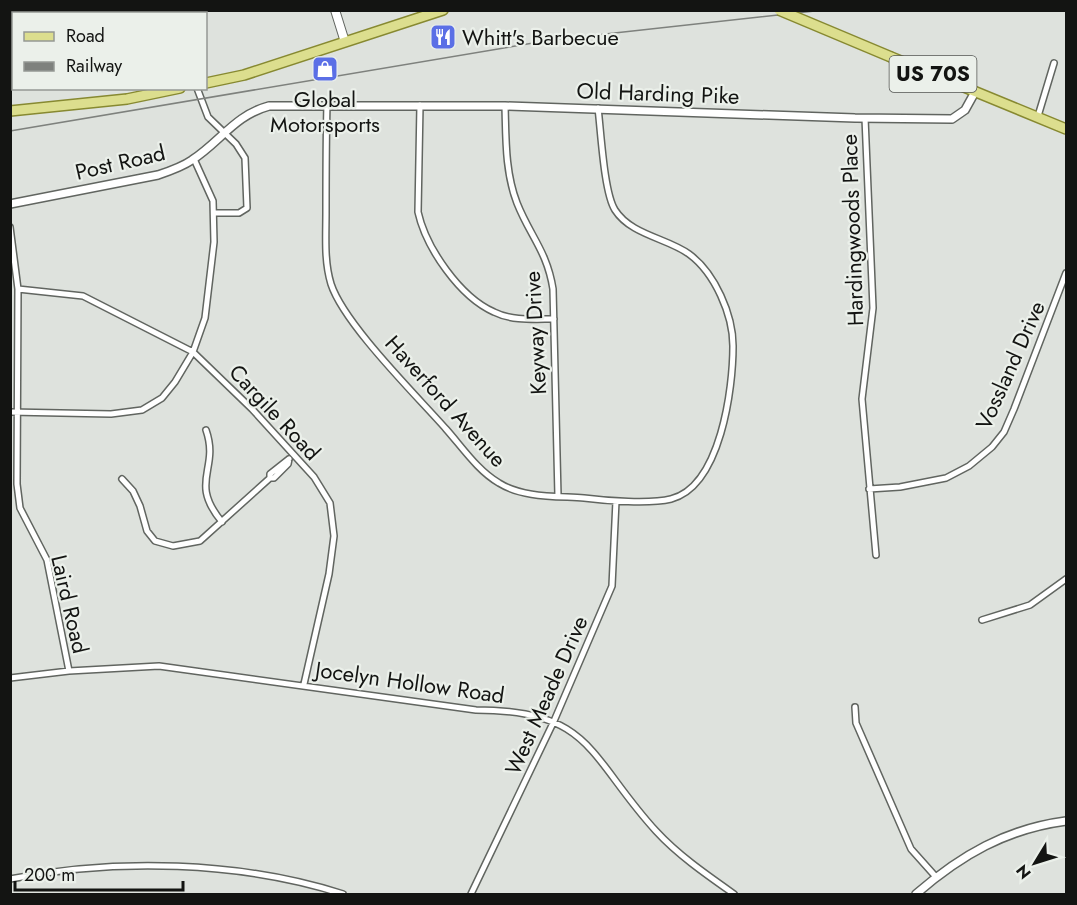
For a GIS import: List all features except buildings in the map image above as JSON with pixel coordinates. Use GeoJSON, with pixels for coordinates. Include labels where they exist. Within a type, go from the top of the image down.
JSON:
{"type":"FeatureCollection","features":[{"type":"Feature","properties":{"kind":"main road"},"geometry":{"type":"LineString","coordinates":[[335,10],[345,42]]}},
{"type":"Feature","properties":{"kind":"main road"},"geometry":{"type":"LineString","coordinates":[[207,83],[244,75],[443,10]]}},
{"type":"Feature","properties":{"kind":"main road","name":"US 70S"},"geometry":{"type":"LineString","coordinates":[[779,10],[1066,129]]}},
{"type":"Feature","properties":{"kind":"main road"},"geometry":{"type":"LineString","coordinates":[[10,111],[127,99],[170,90]]}},
{"type":"Feature","properties":{"kind":"street"},"geometry":{"type":"LineString","coordinates":[[1038,116],[1054,63]]}},
{"type":"Feature","properties":{"kind":"street"},"geometry":{"type":"LineString","coordinates":[[197,90],[203,108],[245,158],[249,203],[247,208],[239,213],[215,213]]}},
{"type":"Feature","properties":{"kind":"street","name":"Old Harding Pike"},"geometry":{"type":"LineString","coordinates":[[327,104],[598,108],[865,118],[952,118],[966,110],[975,92]]}},
{"type":"Feature","properties":{"kind":"street","name":"Post Road"},"geometry":{"type":"LineString","coordinates":[[10,204],[158,175],[194,159],[243,116],[259,109],[281,105],[327,104]]}},
{"type":"Feature","properties":{"kind":"street","name":"Haverford Avenue"},"geometry":{"type":"LineString","coordinates":[[327,104],[326,255],[331,283],[339,301],[354,322],[486,474],[514,491],[616,501],[671,499],[690,491],[702,477],[710,462],[727,409],[733,342],[719,294],[700,265],[688,254],[640,230],[616,212],[609,192],[598,108]]}},
{"type":"Feature","properties":{"kind":"street"},"geometry":{"type":"LineString","coordinates":[[420,105],[418,212],[422,228],[435,253],[465,290],[485,307],[506,316],[554,319]]}},
{"type":"Feature","properties":{"kind":"street","name":"Keyway Drive"},"geometry":{"type":"LineString","coordinates":[[505,106],[507,163],[511,183],[520,210],[548,261],[553,288],[558,496]]}},
{"type":"Feature","properties":{"kind":"street","name":"Hardingwoods Place"},"geometry":{"type":"LineString","coordinates":[[865,118],[873,308],[862,399],[876,555]]}},
{"type":"Feature","properties":{"kind":"street"},"geometry":{"type":"LineString","coordinates":[[10,412],[111,414],[142,410],[162,398],[176,382],[193,352],[206,318],[215,213],[209,188],[194,159]]}},
{"type":"Feature","properties":{"kind":"street","name":"Laird Road"},"geometry":{"type":"LineString","coordinates":[[10,226],[18,289],[17,484],[20,508],[47,560],[69,671]]}},
{"type":"Feature","properties":{"kind":"street","name":"Vossland Drive"},"geometry":{"type":"LineString","coordinates":[[869,489],[900,487],[946,478],[969,466],[992,447],[1004,432],[1018,400],[1066,273]]}},
{"type":"Feature","properties":{"kind":"street","name":"Cargile Road"},"geometry":{"type":"LineString","coordinates":[[18,289],[83,296],[193,352],[291,457],[314,477],[330,503],[334,536],[329,574],[304,684]]}},
{"type":"Feature","properties":{"kind":"street"},"geometry":{"type":"LineString","coordinates":[[206,430],[211,443],[204,494],[209,506],[222,522]]}},
{"type":"Feature","properties":{"kind":"street"},"geometry":{"type":"LineString","coordinates":[[122,478],[133,491],[147,531],[155,541],[172,546],[200,541],[291,457]]}},
{"type":"Feature","properties":{"kind":"street","name":"West Meade Drive"},"geometry":{"type":"LineString","coordinates":[[471,894],[554,721],[612,586],[616,501]]}},
{"type":"Feature","properties":{"kind":"street"},"geometry":{"type":"LineString","coordinates":[[982,620],[1030,605],[1066,579]]}},
{"type":"Feature","properties":{"kind":"street","name":"Jocelyn Hollow Road"},"geometry":{"type":"LineString","coordinates":[[10,678],[69,671],[159,666],[304,684],[447,706],[529,714],[554,721],[588,745],[665,841],[734,894]]}},
{"type":"Feature","properties":{"kind":"street"},"geometry":{"type":"LineString","coordinates":[[855,707],[856,723],[911,849],[936,877]]}},
{"type":"Feature","properties":{"kind":"street"},"geometry":{"type":"LineString","coordinates":[[916,894],[976,849],[1021,831],[1066,820]]}},
{"type":"Feature","properties":{"kind":"street"},"geometry":{"type":"LineString","coordinates":[[10,879],[89,867],[153,865],[287,879],[343,894]]}},
{"type":"Feature","properties":{"kind":"railway"},"geometry":{"type":"LineString","coordinates":[[10,131],[551,40],[824,10]]}},
{"type":"Feature","properties":{"kind":"place","name":"Whitt's Barbecue"},"geometry":{"type":"Point","coordinates":[443,37]}},
{"type":"Feature","properties":{"kind":"place","name":"Global Motorsports"},"geometry":{"type":"Point","coordinates":[325,69]}}]}
